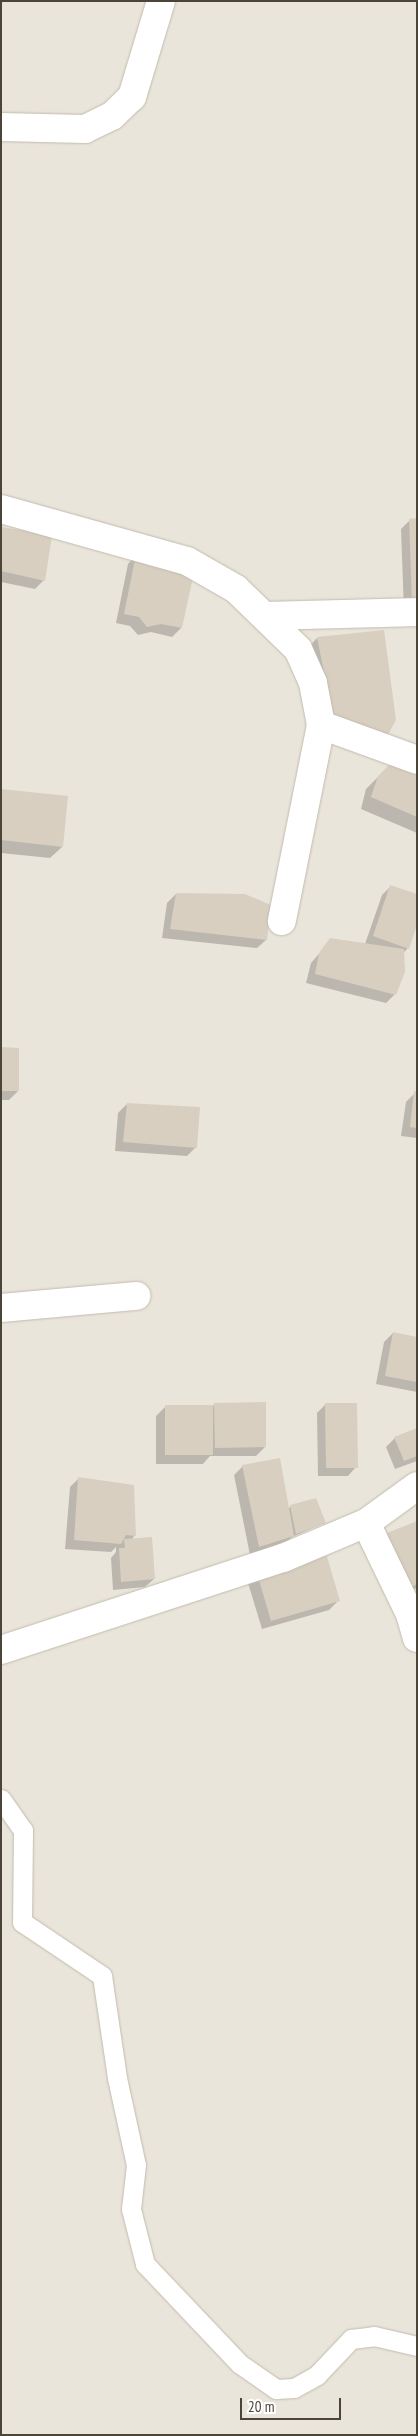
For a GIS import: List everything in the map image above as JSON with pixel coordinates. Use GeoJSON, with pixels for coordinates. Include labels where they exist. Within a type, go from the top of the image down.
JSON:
{"type":"FeatureCollection","features":[{"type":"Feature","properties":{"kind":"street"},"geometry":{"type":"LineString","coordinates":[[1,127],[84,129],[112,116],[132,98],[161,1]]}},
{"type":"Feature","properties":{"kind":"street"},"geometry":{"type":"LineString","coordinates":[[1,509],[188,560],[236,589],[268,616],[298,649],[313,683],[321,725],[282,921]]}},
{"type":"Feature","properties":{"kind":"street"},"geometry":{"type":"LineString","coordinates":[[268,616],[417,612]]}},
{"type":"Feature","properties":{"kind":"street"},"geometry":{"type":"LineString","coordinates":[[321,725],[417,760]]}},
{"type":"Feature","properties":{"kind":"street"},"geometry":{"type":"LineString","coordinates":[[1,1308],[136,1296]]}},
{"type":"Feature","properties":{"kind":"street"},"geometry":{"type":"LineString","coordinates":[[1,1650],[200,1587],[282,1558],[366,1523],[417,1486]]}},
{"type":"Feature","properties":{"kind":"street"},"geometry":{"type":"LineString","coordinates":[[366,1523],[410,1614],[417,1638]]}},
{"type":"Feature","properties":{"kind":"lane"},"geometry":{"type":"LineString","coordinates":[[1,1799],[23,1830],[22,1922],[102,1976],[117,2078],[136,2165],[131,2209],[145,2264],[240,2364],[276,2389],[294,2388],[317,2375],[351,2339],[374,2336],[417,2346]]}},
{"type":"Feature","properties":{"kind":"shaded area"},"geometry":{"type":"Polygon","coordinates":[[[1,1],[417,1],[417,2435],[1,2435],[1,1]]]}},
{"type":"Feature","properties":{"kind":"building"},"geometry":{"type":"Polygon","coordinates":[[[417,518],[417,603],[412,604],[409,519],[417,518]]]}},
{"type":"Feature","properties":{"kind":"building"},"geometry":{"type":"Polygon","coordinates":[[[1,527],[52,535],[45,581],[1,571],[1,527]]]}},
{"type":"Feature","properties":{"kind":"building"},"geometry":{"type":"Polygon","coordinates":[[[136,554],[195,568],[182,628],[161,624],[147,627],[139,617],[124,614],[136,554]]]}},
{"type":"Feature","properties":{"kind":"building"},"geometry":{"type":"Polygon","coordinates":[[[384,630],[396,720],[382,746],[334,723],[317,637],[384,630]]]}},
{"type":"Feature","properties":{"kind":"building"},"geometry":{"type":"Polygon","coordinates":[[[391,763],[417,773],[417,817],[371,797],[378,776],[391,763]]]}},
{"type":"Feature","properties":{"kind":"building"},"geometry":{"type":"Polygon","coordinates":[[[1,789],[68,796],[63,847],[1,840],[1,789]]]}},
{"type":"Feature","properties":{"kind":"building"},"geometry":{"type":"Polygon","coordinates":[[[390,885],[417,894],[417,925],[409,949],[373,936],[390,885]]]}},
{"type":"Feature","properties":{"kind":"building"},"geometry":{"type":"Polygon","coordinates":[[[176,893],[245,894],[271,905],[267,940],[170,929],[176,893]]]}},
{"type":"Feature","properties":{"kind":"building"},"geometry":{"type":"Polygon","coordinates":[[[330,938],[404,949],[405,972],[396,995],[315,974],[319,953],[330,938]]]}},
{"type":"Feature","properties":{"kind":"building"},"geometry":{"type":"Polygon","coordinates":[[[1,1047],[19,1048],[19,1091],[1,1091],[1,1047]]]}},
{"type":"Feature","properties":{"kind":"building"},"geometry":{"type":"Polygon","coordinates":[[[414,1091],[417,1092],[417,1128],[410,1127],[414,1091]]]}},
{"type":"Feature","properties":{"kind":"building"},"geometry":{"type":"Polygon","coordinates":[[[127,1103],[200,1107],[197,1148],[123,1142],[127,1103]]]}},
{"type":"Feature","properties":{"kind":"building"},"geometry":{"type":"Polygon","coordinates":[[[393,1332],[417,1337],[417,1382],[385,1376],[393,1332]]]}},
{"type":"Feature","properties":{"kind":"building"},"geometry":{"type":"Polygon","coordinates":[[[266,1402],[266,1447],[215,1448],[214,1403],[266,1402]]]}},
{"type":"Feature","properties":{"kind":"building"},"geometry":{"type":"Polygon","coordinates":[[[325,1403],[357,1403],[358,1468],[326,1468],[325,1403]]]}},
{"type":"Feature","properties":{"kind":"building"},"geometry":{"type":"Polygon","coordinates":[[[165,1405],[213,1405],[213,1455],[165,1455],[165,1405]]]}},
{"type":"Feature","properties":{"kind":"building"},"geometry":{"type":"Polygon","coordinates":[[[417,1428],[417,1456],[404,1461],[394,1437],[417,1428]]]}},
{"type":"Feature","properties":{"kind":"building"},"geometry":{"type":"Polygon","coordinates":[[[280,1458],[294,1536],[259,1547],[242,1465],[280,1458]]]}},
{"type":"Feature","properties":{"kind":"building"},"geometry":{"type":"Polygon","coordinates":[[[78,1477],[134,1485],[136,1536],[126,1535],[121,1544],[74,1540],[78,1477]]]}},
{"type":"Feature","properties":{"kind":"building"},"geometry":{"type":"Polygon","coordinates":[[[316,1498],[326,1523],[296,1534],[290,1505],[316,1498]]]}},
{"type":"Feature","properties":{"kind":"building"},"geometry":{"type":"Polygon","coordinates":[[[417,1521],[417,1584],[411,1587],[387,1533],[417,1521]]]}},
{"type":"Feature","properties":{"kind":"building"},"geometry":{"type":"Polygon","coordinates":[[[152,1537],[155,1579],[121,1582],[119,1548],[125,1548],[124,1539],[152,1537]]]}},
{"type":"Feature","properties":{"kind":"building"},"geometry":{"type":"Polygon","coordinates":[[[326,1553],[340,1601],[271,1621],[257,1573],[326,1553]]]}}]}
